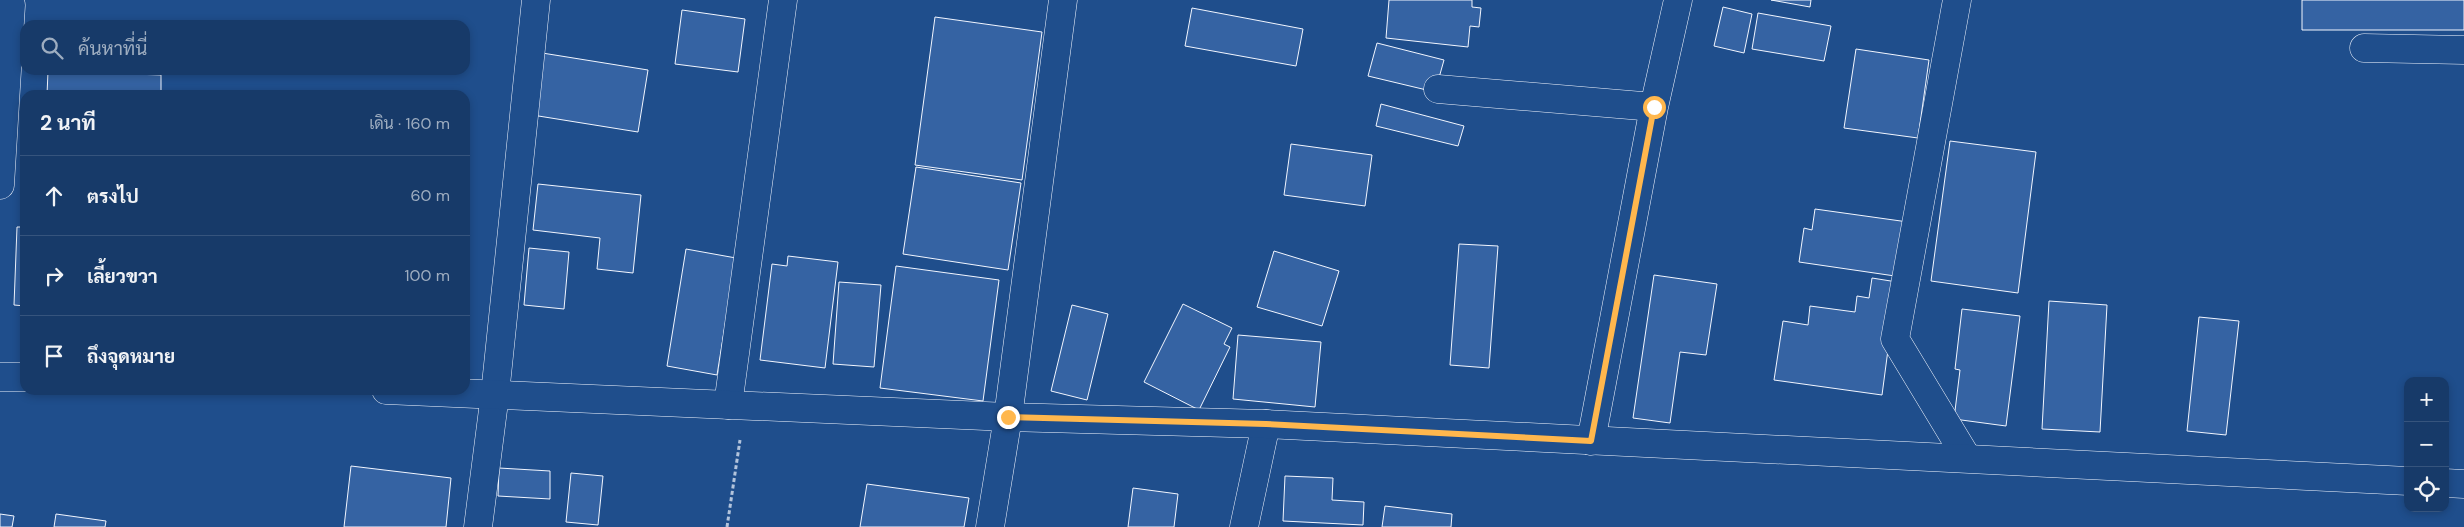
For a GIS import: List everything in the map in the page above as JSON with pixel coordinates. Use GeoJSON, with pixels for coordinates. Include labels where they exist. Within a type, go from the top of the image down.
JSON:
{"type":"FeatureCollection","features":[{"type":"Feature","properties":{"kind":"street"},"geometry":{"type":"LineString","coordinates":[[478,527],[495,394],[536,0]]}},
{"type":"Feature","properties":{"kind":"street"},"geometry":{"type":"LineString","coordinates":[[737,405],[783,0]]}},
{"type":"Feature","properties":{"kind":"street"},"geometry":{"type":"LineString","coordinates":[[990,527],[1008,417],[1063,0]]}},
{"type":"Feature","properties":{"kind":"street"},"geometry":{"type":"LineString","coordinates":[[1591,441],[1654,107],[1678,0]]}},
{"type":"Feature","properties":{"kind":"street"},"geometry":{"type":"LineString","coordinates":[[1957,0],[1895,339],[1967,458]]}},
{"type":"Feature","properties":{"kind":"street"},"geometry":{"type":"LineString","coordinates":[[0,185],[12,5]]}},
{"type":"Feature","properties":{"kind":"street"},"geometry":{"type":"LineString","coordinates":[[2364,48],[2464,50]]}},
{"type":"Feature","properties":{"kind":"street"},"geometry":{"type":"LineString","coordinates":[[1438,89],[1654,107]]}},
{"type":"Feature","properties":{"kind":"street"},"geometry":{"type":"LineString","coordinates":[[0,376],[20,377]]}},
{"type":"Feature","properties":{"kind":"street"},"geometry":{"type":"LineString","coordinates":[[470,393],[1008,417],[1266,424],[1967,458],[2404,482]]}},
{"type":"Feature","properties":{"kind":"street"},"geometry":{"type":"LineString","coordinates":[[1244,527],[1266,424]]}},
{"type":"Feature","properties":{"kind":"street"},"geometry":{"type":"LineString","coordinates":[[2449,484],[2464,484]]}},
{"type":"Feature","properties":{"kind":"path"},"geometry":{"type":"LineString","coordinates":[[727,527],[737,405]]}},
{"type":"Feature","properties":{"kind":"building"},"geometry":{"type":"Polygon","coordinates":[[[1389,0],[1472,0],[1472,7],[1481,8],[1479,27],[1470,26],[1468,47],[1386,38],[1389,0]]]}},
{"type":"Feature","properties":{"kind":"building"},"geometry":{"type":"Polygon","coordinates":[[[1771,0],[1811,0],[1810,7],[1771,0]]]}},
{"type":"Feature","properties":{"kind":"building"},"geometry":{"type":"Polygon","coordinates":[[[2302,0],[2464,0],[2464,30],[2302,30],[2302,0]]]}},
{"type":"Feature","properties":{"kind":"building"},"geometry":{"type":"Polygon","coordinates":[[[1723,7],[1752,14],[1744,53],[1714,46],[1723,7]]]}},
{"type":"Feature","properties":{"kind":"building"},"geometry":{"type":"Polygon","coordinates":[[[1192,8],[1303,29],[1296,66],[1185,46],[1192,8]]]}},
{"type":"Feature","properties":{"kind":"building"},"geometry":{"type":"Polygon","coordinates":[[[682,10],[745,19],[738,72],[675,64],[682,10]]]}},
{"type":"Feature","properties":{"kind":"building"},"geometry":{"type":"Polygon","coordinates":[[[1758,13],[1831,26],[1824,61],[1752,49],[1758,13]]]}},
{"type":"Feature","properties":{"kind":"building"},"geometry":{"type":"Polygon","coordinates":[[[935,17],[1042,32],[1022,180],[915,165],[935,17]]]}},
{"type":"Feature","properties":{"kind":"building"},"geometry":{"type":"Polygon","coordinates":[[[1377,43],[1444,60],[1435,92],[1368,76],[1377,43]]]}},
{"type":"Feature","properties":{"kind":"building"},"geometry":{"type":"Polygon","coordinates":[[[1856,49],[1929,60],[1918,138],[1844,128],[1856,49]]]}},
{"type":"Feature","properties":{"kind":"building"},"geometry":{"type":"Polygon","coordinates":[[[536,52],[648,70],[638,132],[526,114],[536,52]]]}},
{"type":"Feature","properties":{"kind":"building"},"geometry":{"type":"Polygon","coordinates":[[[48,75],[161,75],[161,90],[47,90],[48,75]]]}},
{"type":"Feature","properties":{"kind":"building"},"geometry":{"type":"Polygon","coordinates":[[[1381,104],[1464,126],[1458,146],[1376,126],[1381,104]]]}},
{"type":"Feature","properties":{"kind":"building"},"geometry":{"type":"Polygon","coordinates":[[[1950,141],[2036,152],[2018,293],[1931,281],[1950,141]]]}},
{"type":"Feature","properties":{"kind":"building"},"geometry":{"type":"Polygon","coordinates":[[[1291,144],[1372,155],[1365,206],[1284,195],[1291,144]]]}},
{"type":"Feature","properties":{"kind":"building"},"geometry":{"type":"Polygon","coordinates":[[[916,167],[1021,183],[1008,270],[903,254],[916,167]]]}},
{"type":"Feature","properties":{"kind":"building"},"geometry":{"type":"Polygon","coordinates":[[[538,184],[641,195],[633,273],[597,269],[600,238],[533,230],[538,184]]]}},
{"type":"Feature","properties":{"kind":"building"},"geometry":{"type":"Polygon","coordinates":[[[1815,209],[1908,222],[1895,276],[1799,262],[1804,228],[1812,230],[1815,209]]]}},
{"type":"Feature","properties":{"kind":"building"},"geometry":{"type":"Polygon","coordinates":[[[17,227],[20,227],[20,306],[14,305],[17,227]]]}},
{"type":"Feature","properties":{"kind":"building"},"geometry":{"type":"Polygon","coordinates":[[[1459,244],[1498,246],[1489,368],[1450,365],[1459,244]]]}},
{"type":"Feature","properties":{"kind":"building"},"geometry":{"type":"Polygon","coordinates":[[[529,248],[569,252],[564,309],[524,305],[529,248]]]}},
{"type":"Feature","properties":{"kind":"building"},"geometry":{"type":"Polygon","coordinates":[[[686,249],[736,258],[717,375],[667,366],[686,249]]]}},
{"type":"Feature","properties":{"kind":"building"},"geometry":{"type":"Polygon","coordinates":[[[1274,251],[1339,271],[1322,326],[1257,307],[1274,251]]]}},
{"type":"Feature","properties":{"kind":"building"},"geometry":{"type":"Polygon","coordinates":[[[788,256],[838,262],[825,368],[760,360],[772,264],[787,266],[788,256]]]}},
{"type":"Feature","properties":{"kind":"building"},"geometry":{"type":"Polygon","coordinates":[[[896,266],[999,280],[983,401],[880,388],[896,266]]]}},
{"type":"Feature","properties":{"kind":"building"},"geometry":{"type":"Polygon","coordinates":[[[1654,275],[1717,284],[1706,355],[1680,352],[1670,423],[1633,418],[1654,275]]]}},
{"type":"Feature","properties":{"kind":"building"},"geometry":{"type":"Polygon","coordinates":[[[1872,278],[1897,282],[1882,395],[1774,380],[1783,321],[1808,325],[1810,306],[1855,312],[1857,296],[1869,298],[1872,278]]]}},
{"type":"Feature","properties":{"kind":"building"},"geometry":{"type":"Polygon","coordinates":[[[839,282],[881,285],[874,367],[833,364],[839,282]]]}},
{"type":"Feature","properties":{"kind":"building"},"geometry":{"type":"Polygon","coordinates":[[[2049,301],[2107,305],[2100,432],[2042,429],[2049,301]]]}},
{"type":"Feature","properties":{"kind":"building"},"geometry":{"type":"Polygon","coordinates":[[[1183,304],[1232,328],[1224,344],[1230,347],[1199,410],[1144,382],[1183,304]]]}},
{"type":"Feature","properties":{"kind":"building"},"geometry":{"type":"Polygon","coordinates":[[[1072,305],[1108,314],[1087,400],[1051,391],[1072,305]]]}},
{"type":"Feature","properties":{"kind":"building"},"geometry":{"type":"Polygon","coordinates":[[[1962,309],[2020,316],[2006,426],[1954,419],[1960,370],[1955,369],[1962,309]]]}},
{"type":"Feature","properties":{"kind":"building"},"geometry":{"type":"Polygon","coordinates":[[[2199,317],[2239,321],[2226,435],[2187,431],[2199,317]]]}},
{"type":"Feature","properties":{"kind":"building"},"geometry":{"type":"Polygon","coordinates":[[[1238,335],[1321,342],[1315,407],[1233,399],[1238,335]]]}},
{"type":"Feature","properties":{"kind":"building"},"geometry":{"type":"Polygon","coordinates":[[[351,466],[451,478],[446,527],[344,527],[351,466]]]}},
{"type":"Feature","properties":{"kind":"building"},"geometry":{"type":"Polygon","coordinates":[[[499,468],[550,471],[550,499],[498,496],[499,468]]]}},
{"type":"Feature","properties":{"kind":"building"},"geometry":{"type":"Polygon","coordinates":[[[571,473],[603,476],[598,525],[566,522],[571,473]]]}},
{"type":"Feature","properties":{"kind":"building"},"geometry":{"type":"Polygon","coordinates":[[[1285,476],[1333,478],[1332,500],[1364,502],[1363,525],[1283,521],[1285,476]]]}},
{"type":"Feature","properties":{"kind":"building"},"geometry":{"type":"Polygon","coordinates":[[[867,484],[969,498],[964,527],[860,527],[867,484]]]}},
{"type":"Feature","properties":{"kind":"building"},"geometry":{"type":"Polygon","coordinates":[[[1133,488],[1178,494],[1174,527],[1128,527],[1133,488]]]}},
{"type":"Feature","properties":{"kind":"building"},"geometry":{"type":"Polygon","coordinates":[[[1385,506],[1452,514],[1451,527],[1382,527],[1385,506]]]}},
{"type":"Feature","properties":{"kind":"building"},"geometry":{"type":"Polygon","coordinates":[[[0,514],[14,516],[12,527],[0,527],[0,514]]]}},
{"type":"Feature","properties":{"kind":"building"},"geometry":{"type":"Polygon","coordinates":[[[56,514],[106,521],[105,527],[54,527],[56,514]]]}},
{"type":"Feature","properties":{"kind":"route"},"geometry":{"type":"LineString","coordinates":[[1008,417],[1266,424],[1591,441],[1654,107]]}}]}
